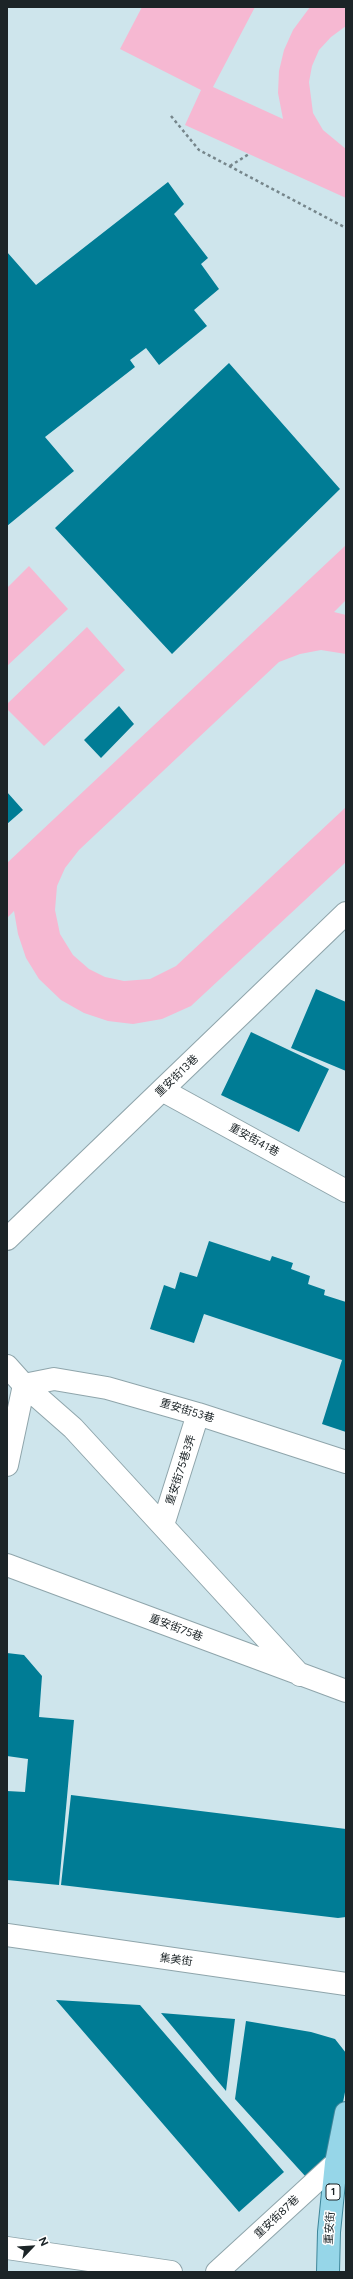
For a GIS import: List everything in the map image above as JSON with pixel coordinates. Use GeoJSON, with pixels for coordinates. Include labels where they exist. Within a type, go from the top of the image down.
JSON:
{"type":"FeatureCollection","features":[{"type":"Feature","properties":{"kind":"main road","name":"重安街"},"geometry":{"type":"LineString","coordinates":[[328,2272],[329,2232],[336,2163],[346,2113]]}},
{"type":"Feature","properties":{"kind":"street","name":"重安街13巷"},"geometry":{"type":"LineString","coordinates":[[7,1239],[344,918]]}},
{"type":"Feature","properties":{"kind":"street","name":"重安街41巷"},"geometry":{"type":"LineString","coordinates":[[162,1090],[346,1191]]}},
{"type":"Feature","properties":{"kind":"street"},"geometry":{"type":"LineString","coordinates":[[7,1366],[24,1385],[73,1428],[300,1675]]}},
{"type":"Feature","properties":{"kind":"street","name":"重安街53巷"},"geometry":{"type":"LineString","coordinates":[[24,1385],[54,1379],[107,1388],[198,1414],[346,1462]]}},
{"type":"Feature","properties":{"kind":"street"},"geometry":{"type":"LineString","coordinates":[[7,1465],[24,1385]]}},
{"type":"Feature","properties":{"kind":"street","name":"重安街75巷3弄"},"geometry":{"type":"LineString","coordinates":[[163,1525],[198,1414]]}},
{"type":"Feature","properties":{"kind":"street","name":"重安街75巷"},"geometry":{"type":"LineString","coordinates":[[7,1565],[346,1691]]}},
{"type":"Feature","properties":{"kind":"street","name":"集美街"},"geometry":{"type":"LineString","coordinates":[[7,1935],[346,1984]]}},
{"type":"Feature","properties":{"kind":"street","name":"重安街87巷"},"geometry":{"type":"LineString","coordinates":[[217,2272],[336,2163]]}},
{"type":"Feature","properties":{"kind":"street"},"geometry":{"type":"LineString","coordinates":[[7,2248],[171,2272]]}},
{"type":"Feature","properties":{"kind":"path"},"geometry":{"type":"LineString","coordinates":[[171,116],[200,150],[346,228]]}},
{"type":"Feature","properties":{"kind":"path"},"geometry":{"type":"LineString","coordinates":[[229,166],[249,154]]}},
{"type":"Feature","properties":{"kind":"shaded area"},"geometry":{"type":"Polygon","coordinates":[[[142,7],[255,7],[213,87],[283,119],[278,93],[279,71],[284,50],[293,30],[310,7],[346,7],[346,26],[331,37],[319,50],[312,66],[309,82],[313,113],[323,130],[346,149],[346,198],[185,125],[201,90],[120,49],[142,7]]]}},
{"type":"Feature","properties":{"kind":"shaded area"},"geometry":{"type":"Polygon","coordinates":[[[346,545],[346,600],[334,612],[346,615],[346,654],[321,650],[300,654],[279,662],[79,850],[65,868],[57,886],[55,910],[60,934],[73,955],[89,969],[105,977],[124,981],[150,979],[176,966],[346,807],[346,862],[191,1006],[162,1019],[133,1024],[108,1021],[84,1013],[61,1000],[39,979],[26,958],[18,934],[14,911],[7,918],[7,863],[346,545]]]}},
{"type":"Feature","properties":{"kind":"shaded area"},"geometry":{"type":"Polygon","coordinates":[[[29,566],[68,609],[7,666],[7,588],[29,566]]]}},
{"type":"Feature","properties":{"kind":"shaded area"},"geometry":{"type":"Polygon","coordinates":[[[87,627],[125,670],[44,746],[7,709],[7,704],[87,627]]]}},
{"type":"Feature","properties":{"kind":"building"},"geometry":{"type":"Polygon","coordinates":[[[168,182],[184,204],[174,214],[208,258],[201,264],[219,289],[194,310],[207,326],[159,365],[146,348],[130,360],[135,367],[45,437],[74,471],[7,526],[7,252],[36,285],[168,182]]]}},
{"type":"Feature","properties":{"kind":"building"},"geometry":{"type":"Polygon","coordinates":[[[229,363],[340,489],[172,654],[55,528],[229,363]]]}},
{"type":"Feature","properties":{"kind":"building"},"geometry":{"type":"Polygon","coordinates":[[[119,706],[134,724],[101,758],[84,740],[119,706]]]}},
{"type":"Feature","properties":{"kind":"building"},"geometry":{"type":"Polygon","coordinates":[[[7,792],[23,810],[7,824],[7,792]]]}},
{"type":"Feature","properties":{"kind":"building"},"geometry":{"type":"Polygon","coordinates":[[[316,989],[346,1002],[346,1071],[291,1048],[316,989]]]}},
{"type":"Feature","properties":{"kind":"building"},"geometry":{"type":"Polygon","coordinates":[[[251,1032],[329,1069],[299,1132],[221,1095],[251,1032]]]}},
{"type":"Feature","properties":{"kind":"building"},"geometry":{"type":"Polygon","coordinates":[[[209,1241],[270,1261],[272,1256],[293,1263],[291,1269],[310,1276],[308,1284],[325,1290],[324,1295],[346,1302],[346,1432],[322,1424],[342,1360],[204,1314],[194,1343],[150,1329],[164,1285],[175,1289],[180,1272],[197,1277],[209,1241]]]}},
{"type":"Feature","properties":{"kind":"building"},"geometry":{"type":"Polygon","coordinates":[[[7,1653],[24,1655],[42,1676],[39,1717],[74,1720],[59,1885],[7,1880],[7,1791],[25,1792],[28,1759],[7,1756],[7,1653]]]}},
{"type":"Feature","properties":{"kind":"building"},"geometry":{"type":"Polygon","coordinates":[[[71,1795],[346,1829],[346,1917],[338,1918],[61,1885],[71,1795]]]}},
{"type":"Feature","properties":{"kind":"building"},"geometry":{"type":"Polygon","coordinates":[[[56,2000],[140,2005],[284,2172],[239,2212],[56,2000]]]}},
{"type":"Feature","properties":{"kind":"building"},"geometry":{"type":"Polygon","coordinates":[[[161,2013],[235,2019],[226,2091],[161,2013]]]}},
{"type":"Feature","properties":{"kind":"building"},"geometry":{"type":"Polygon","coordinates":[[[246,2021],[311,2032],[335,2039],[346,2053],[346,2087],[333,2154],[306,2177],[235,2099],[246,2021]]]}}]}
